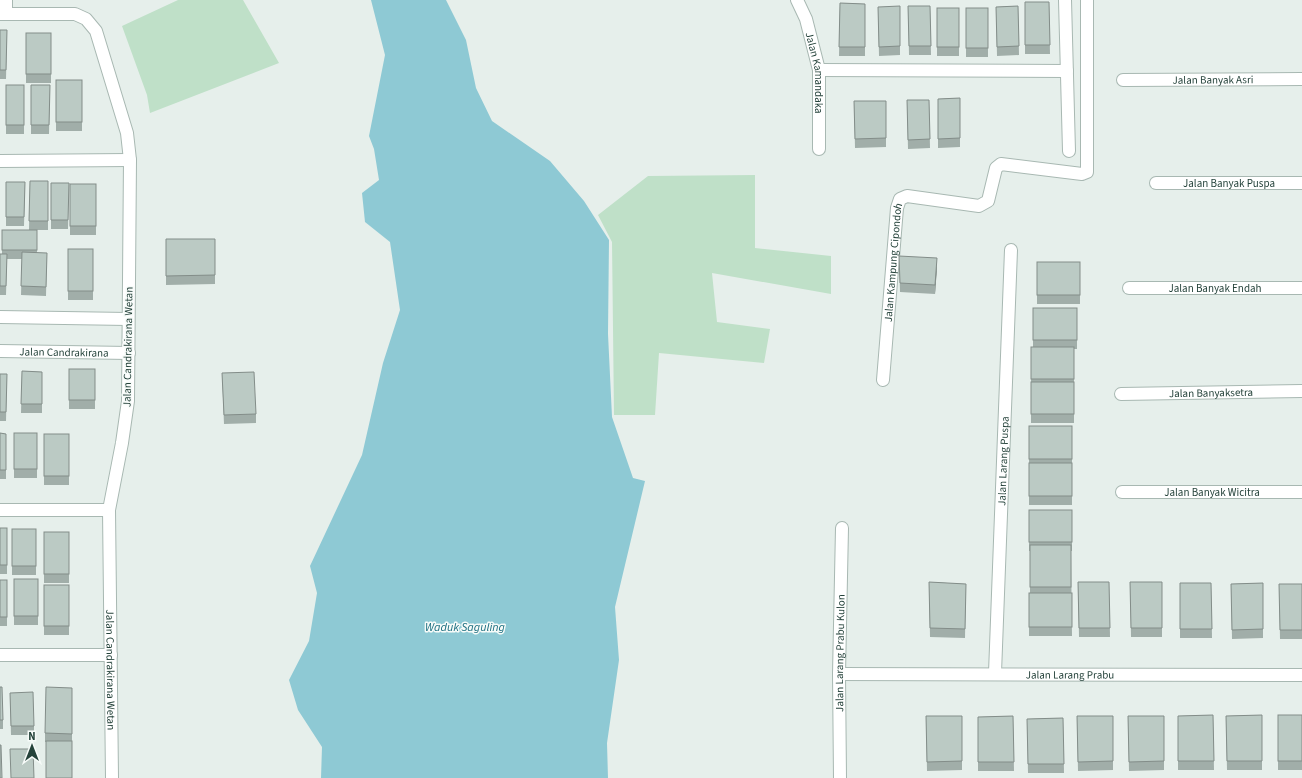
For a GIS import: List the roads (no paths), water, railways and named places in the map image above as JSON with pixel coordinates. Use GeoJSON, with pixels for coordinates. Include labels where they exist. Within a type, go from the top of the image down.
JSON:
{"type":"FeatureCollection","features":[{"type":"Feature","properties":{"kind":"street"},"geometry":{"type":"LineString","coordinates":[[3,14],[6,0]]}},
{"type":"Feature","properties":{"kind":"street","name":"Jalan Kamandaka"},"geometry":{"type":"LineString","coordinates":[[797,0],[806,19],[819,70],[818,149]]}},
{"type":"Feature","properties":{"kind":"street"},"geometry":{"type":"LineString","coordinates":[[1066,0],[1069,151]]}},
{"type":"Feature","properties":{"kind":"street","name":"Jalan Kampung Cipondoh"},"geometry":{"type":"LineString","coordinates":[[883,380],[897,208],[900,199],[907,196],[979,206],[988,201],[996,168],[1001,164],[1082,174],[1087,172],[1087,0]]}},
{"type":"Feature","properties":{"kind":"street","name":"Jalan Candrakirana Wetan"},"geometry":{"type":"LineString","coordinates":[[3,14],[74,14],[86,19],[96,31],[127,133],[130,160],[128,401],[122,442],[108,510],[112,778]]}},
{"type":"Feature","properties":{"kind":"street"},"geometry":{"type":"LineString","coordinates":[[819,70],[1067,71]]}},
{"type":"Feature","properties":{"kind":"street","name":"Jalan Banyak Asri"},"geometry":{"type":"LineString","coordinates":[[1123,80],[1302,79]]}},
{"type":"Feature","properties":{"kind":"street"},"geometry":{"type":"LineString","coordinates":[[0,161],[130,160]]}},
{"type":"Feature","properties":{"kind":"street","name":"Jalan Banyak Puspa"},"geometry":{"type":"LineString","coordinates":[[1156,183],[1302,183]]}},
{"type":"Feature","properties":{"kind":"street","name":"Jalan Larang Puspa"},"geometry":{"type":"LineString","coordinates":[[995,673],[1010,250]]}},
{"type":"Feature","properties":{"kind":"street","name":"Jalan Banyak Endah"},"geometry":{"type":"LineString","coordinates":[[1129,288],[1302,288]]}},
{"type":"Feature","properties":{"kind":"street"},"geometry":{"type":"LineString","coordinates":[[0,317],[128,319]]}},
{"type":"Feature","properties":{"kind":"street","name":"Jalan Candrakirana"},"geometry":{"type":"LineString","coordinates":[[0,351],[129,353]]}},
{"type":"Feature","properties":{"kind":"street","name":"Jalan Banyaksetra"},"geometry":{"type":"LineString","coordinates":[[1121,394],[1302,391]]}},
{"type":"Feature","properties":{"kind":"street","name":"Jalan Banyak Wicitra"},"geometry":{"type":"LineString","coordinates":[[1122,492],[1302,492]]}},
{"type":"Feature","properties":{"kind":"street"},"geometry":{"type":"LineString","coordinates":[[0,510],[108,510]]}},
{"type":"Feature","properties":{"kind":"street","name":"Jalan Larang Prabu Kulon"},"geometry":{"type":"LineString","coordinates":[[840,778],[839,674],[842,528]]}},
{"type":"Feature","properties":{"kind":"street"},"geometry":{"type":"LineString","coordinates":[[0,655],[111,655]]}},
{"type":"Feature","properties":{"kind":"street","name":"Jalan Larang Prabu"},"geometry":{"type":"LineString","coordinates":[[839,674],[995,673],[1302,675]]}},
{"type":"Feature","properties":{"kind":"water","name":"Waduk Saguling"},"geometry":{"type":"Polygon","coordinates":[[[371,0],[446,0],[466,40],[476,88],[492,121],[550,161],[584,201],[609,240],[608,334],[612,417],[633,478],[645,481],[615,607],[619,660],[607,743],[608,778],[321,778],[322,747],[298,710],[289,680],[309,641],[317,593],[310,566],[362,455],[383,363],[400,310],[390,242],[365,222],[362,193],[379,180],[374,149],[369,136],[385,55],[371,0]]]}}]}
